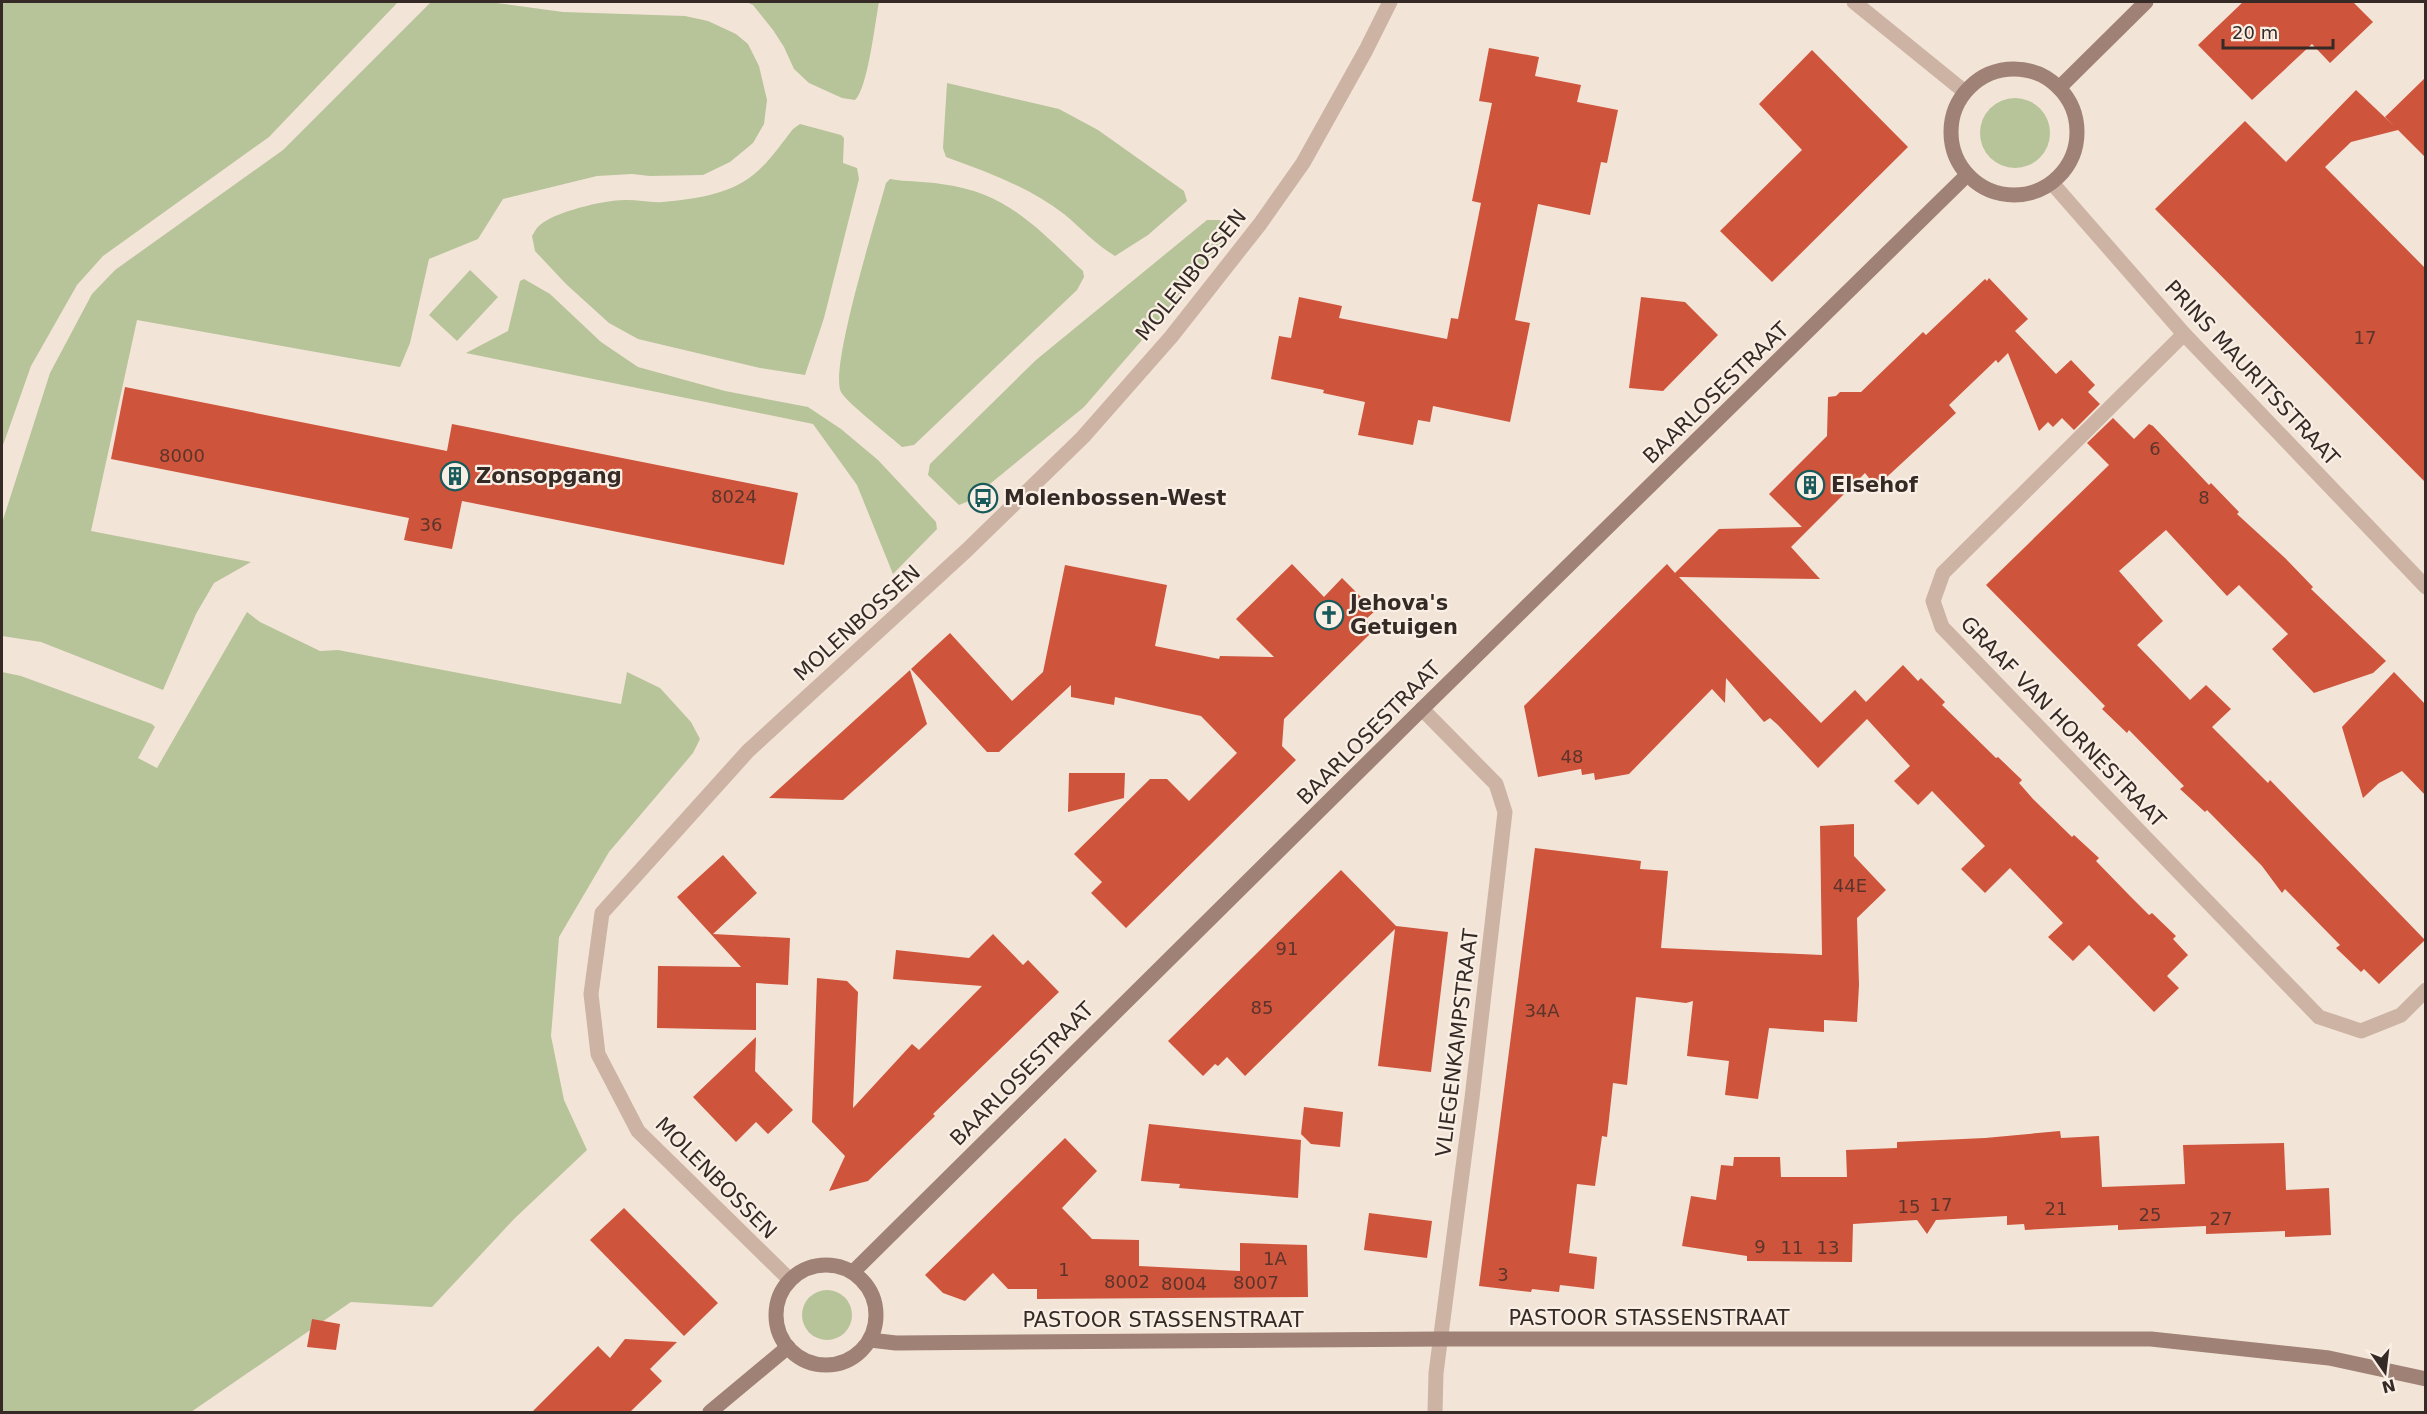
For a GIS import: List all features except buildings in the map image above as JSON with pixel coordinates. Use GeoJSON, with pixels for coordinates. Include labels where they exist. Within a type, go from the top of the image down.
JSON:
{"type":"FeatureCollection","features":[{"type":"Feature","properties":{"kind":"street","name":"MOLENBOSSEN"},"geometry":{"type":"LineString","coordinates":[[790,1280],[638,1131],[598,1054],[591,994],[602,913],[748,751],[975,542],[1083,436],[1171,336],[1260,224],[1303,163],[1390,2]]}},
{"type":"Feature","properties":{"kind":"street"},"geometry":{"type":"LineString","coordinates":[[1854,2],[1965,92]]}},
{"type":"Feature","properties":{"kind":"street"},"geometry":{"type":"LineString","coordinates":[[2059,88],[2146,2]]}},
{"type":"Feature","properties":{"kind":"street"},"geometry":{"type":"LineString","coordinates":[[2012,69],[2030,71],[2045,77],[2059,88],[2070,102],[2076,119],[2077,140],[2071,160],[2064,172],[2052,183],[2026,195],[2009,196],[1992,192],[1967,175],[1953,150],[1951,135],[1952,118],[1965,92],[1987,76],[2012,69]]}},
{"type":"Feature","properties":{"kind":"street","name":"BAARLOSESTRAAT"},"geometry":{"type":"LineString","coordinates":[[853,1272],[1422,709],[1967,175]]}},
{"type":"Feature","properties":{"kind":"street","name":"PRINS MAURITSSTRAAT"},"geometry":{"type":"LineString","coordinates":[[2052,183],[2184,334],[2426,586]]}},
{"type":"Feature","properties":{"kind":"street","name":"GRAAF VAN HORNESTRAAT"},"geometry":{"type":"LineString","coordinates":[[2184,334],[1943,573],[1933,601],[1942,627],[2319,1017],[2361,1031],[2401,1015],[2426,990]]}},
{"type":"Feature","properties":{"kind":"street","name":"VLIEGENKAMPSTRAAT"},"geometry":{"type":"LineString","coordinates":[[1422,709],[1496,784],[1504,812],[1472,1098],[1436,1373],[1435,1413]]}},
{"type":"Feature","properties":{"kind":"street"},"geometry":{"type":"LineString","coordinates":[[830,1265],[853,1272],[867,1287],[875,1304],[875,1329],[870,1340],[860,1353],[845,1362],[830,1365],[816,1364],[800,1358],[779,1334],[776,1318],[777,1304],[782,1291],[790,1280],[808,1268],[830,1265]]}},
{"type":"Feature","properties":{"kind":"street","name":"PASTOOR STASSENSTRAAT"},"geometry":{"type":"LineString","coordinates":[[870,1340],[896,1343],[1441,1339],[2151,1339],[2329,1358],[2426,1379]]}},
{"type":"Feature","properties":{"kind":"street"},"geometry":{"type":"LineString","coordinates":[[710,1413],[788,1347]]}},
{"type":"Feature","properties":{"kind":"green space"},"geometry":{"type":"Polygon","coordinates":[[[2,2],[398,2],[269,137],[103,256],[77,285],[31,366],[2,448],[2,2]]]}},
{"type":"Feature","properties":{"kind":"green space"},"geometry":{"type":"Polygon","coordinates":[[[431,2],[489,2],[563,12],[685,16],[708,21],[736,34],[748,44],[759,66],[767,100],[764,124],[753,143],[730,162],[703,175],[597,176],[503,199],[478,239],[429,259],[410,343],[400,367],[137,320],[91,531],[251,562],[214,583],[196,614],[163,690],[41,642],[2,636],[2,523],[50,373],[92,294],[115,270],[283,150],[431,2]]]}},
{"type":"Feature","properties":{"kind":"green space"},"geometry":{"type":"Polygon","coordinates":[[[746,2],[879,2],[864,82],[855,100],[842,98],[809,83],[794,69],[773,30],[753,5],[746,2]]]}},
{"type":"Feature","properties":{"kind":"green space"},"geometry":{"type":"Polygon","coordinates":[[[947,83],[1059,109],[1098,130],[1184,191],[1187,201],[1148,235],[1115,256],[1051,204],[1022,188],[946,157],[943,148],[947,83]]]}},
{"type":"Feature","properties":{"kind":"green space"},"geometry":{"type":"Polygon","coordinates":[[[2022,98],[2035,104],[2044,113],[2048,119],[2050,133],[2048,147],[2040,158],[2029,166],[2008,168],[1990,158],[1982,147],[1980,126],[1990,108],[2001,100],[2022,98]]]}},
{"type":"Feature","properties":{"kind":"green space"},"geometry":{"type":"Polygon","coordinates":[[[800,124],[841,135],[844,138],[843,163],[857,168],[859,179],[824,318],[805,375],[760,368],[638,339],[609,323],[566,284],[535,251],[532,236],[537,228],[547,220],[568,211],[618,200],[658,202],[683,200],[715,194],[735,187],[758,171],[793,129],[800,124]]]}},
{"type":"Feature","properties":{"kind":"green space"},"geometry":{"type":"Polygon","coordinates":[[[890,179],[964,188],[1003,204],[1020,214],[1051,240],[1083,271],[1084,277],[1077,290],[914,445],[902,447],[844,397],[839,378],[856,291],[886,183],[890,179]]]}},
{"type":"Feature","properties":{"kind":"green space"},"geometry":{"type":"Polygon","coordinates":[[[1207,220],[1224,222],[1225,239],[1168,310],[1084,407],[969,501],[959,505],[928,475],[930,464],[1036,360],[1207,220]]]}},
{"type":"Feature","properties":{"kind":"green space"},"geometry":{"type":"Polygon","coordinates":[[[470,270],[498,297],[457,341],[429,315],[470,270]]]}},
{"type":"Feature","properties":{"kind":"green space"},"geometry":{"type":"Polygon","coordinates":[[[524,279],[550,294],[601,342],[638,367],[725,391],[808,407],[841,429],[878,460],[936,522],[937,529],[893,574],[857,485],[813,424],[466,353],[508,331],[520,281],[524,279]]]}},
{"type":"Feature","properties":{"kind":"green space"},"geometry":{"type":"Polygon","coordinates":[[[247,612],[260,622],[320,651],[338,650],[621,704],[627,672],[660,688],[691,722],[700,739],[693,753],[609,852],[559,937],[551,1036],[564,1100],[587,1150],[514,1219],[432,1307],[351,1302],[191,1412],[2,1412],[2,672],[21,676],[152,724],[155,727],[138,758],[157,768],[247,612]]]}},
{"type":"Feature","properties":{"kind":"green space"},"geometry":{"type":"Polygon","coordinates":[[[822,1290],[832,1290],[845,1297],[852,1310],[852,1320],[845,1333],[832,1340],[822,1340],[813,1336],[806,1329],[802,1320],[802,1310],[806,1301],[813,1294],[822,1290]]]}},
{"type":"Feature","properties":{"kind":"place","name":"Zonsopgang"},"geometry":{"type":"Point","coordinates":[455,476]}},
{"type":"Feature","properties":{"kind":"place","name":"Elsehof"},"geometry":{"type":"Point","coordinates":[1810,485]}},
{"type":"Feature","properties":{"kind":"place","name":"Molenbossen-West"},"geometry":{"type":"Point","coordinates":[983,498]}},
{"type":"Feature","properties":{"kind":"place","name":"Jehova's Getuigen"},"geometry":{"type":"Point","coordinates":[1329,615]}}]}
